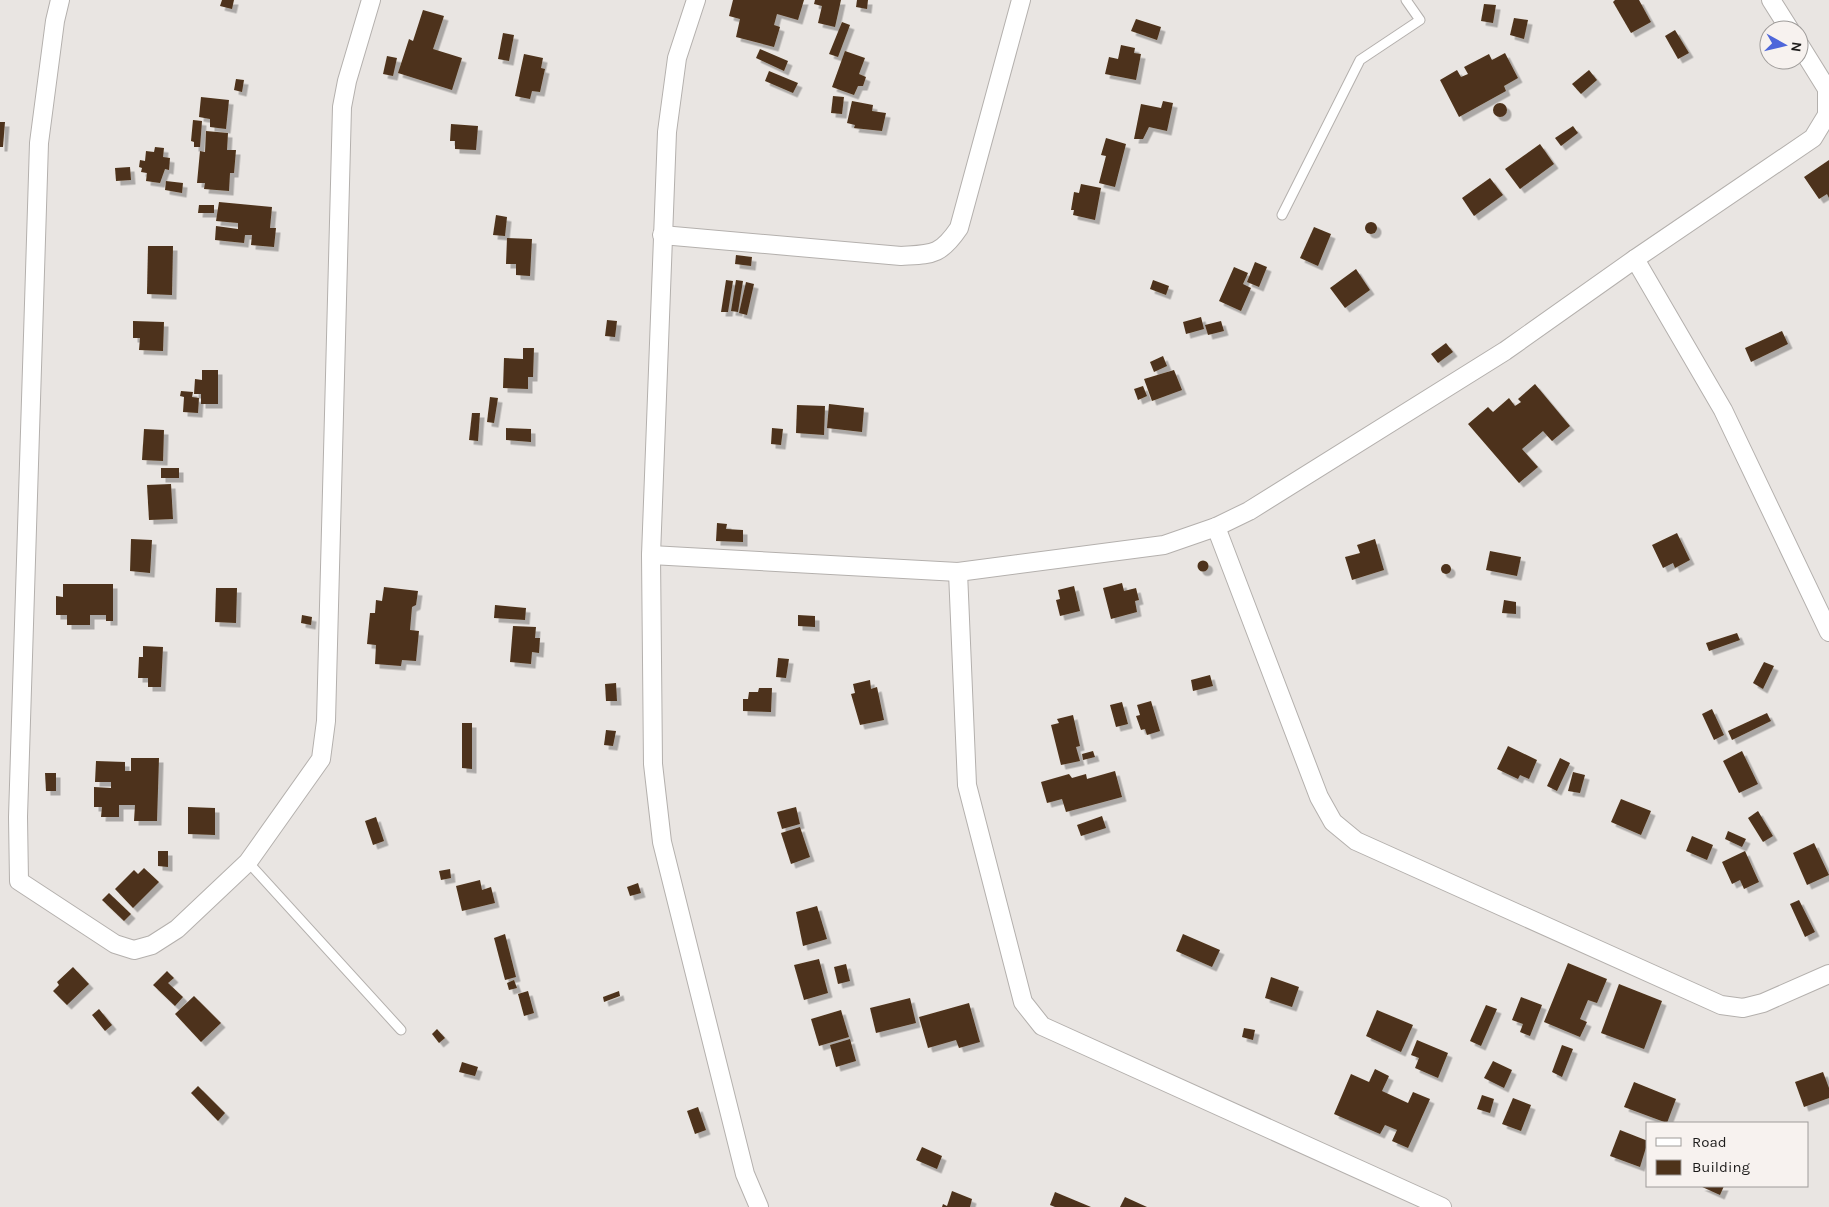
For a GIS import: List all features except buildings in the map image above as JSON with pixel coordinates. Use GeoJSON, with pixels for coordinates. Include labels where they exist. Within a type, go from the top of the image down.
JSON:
{"type":"FeatureCollection","features":[{"type":"Feature","properties":{"kind":"street"},"geometry":{"type":"LineString","coordinates":[[60,0],[55,21],[39,143],[18,807],[19,881],[115,944],[134,950],[152,946],[177,929],[248,862],[311,776],[321,759],[326,720],[342,107],[347,81],[371,0]]}},
{"type":"Feature","properties":{"kind":"street"},"geometry":{"type":"LineString","coordinates":[[696,0],[677,58],[670,96],[662,235],[651,555],[652,764],[662,842],[745,1174],[759,1207]]}},
{"type":"Feature","properties":{"kind":"street"},"geometry":{"type":"LineString","coordinates":[[662,235],[900,256],[929,254],[947,246],[959,228],[1021,0]]}},
{"type":"Feature","properties":{"kind":"street"},"geometry":{"type":"LineString","coordinates":[[1771,0],[1784,20]]}},
{"type":"Feature","properties":{"kind":"street"},"geometry":{"type":"LineString","coordinates":[[651,555],[958,572],[1164,545],[1216,527],[1249,511],[1505,351],[1635,259],[1813,138],[1827,115],[1827,89],[1809,60]]}},
{"type":"Feature","properties":{"kind":"street"},"geometry":{"type":"LineString","coordinates":[[1635,259],[1723,410],[1829,632]]}},
{"type":"Feature","properties":{"kind":"street"},"geometry":{"type":"LineString","coordinates":[[1216,527],[1318,797],[1333,822],[1356,840],[1721,1005],[1743,1008],[1763,1002],[1829,974]]}},
{"type":"Feature","properties":{"kind":"street"},"geometry":{"type":"LineString","coordinates":[[958,572],[966,786],[1023,1002],[1042,1026],[1442,1207]]}},
{"type":"Feature","properties":{"kind":"lane"},"geometry":{"type":"LineString","coordinates":[[1282,215],[1360,60],[1420,20],[1406,0]]}},
{"type":"Feature","properties":{"kind":"lane"},"geometry":{"type":"LineString","coordinates":[[248,862],[401,1030]]}}]}
